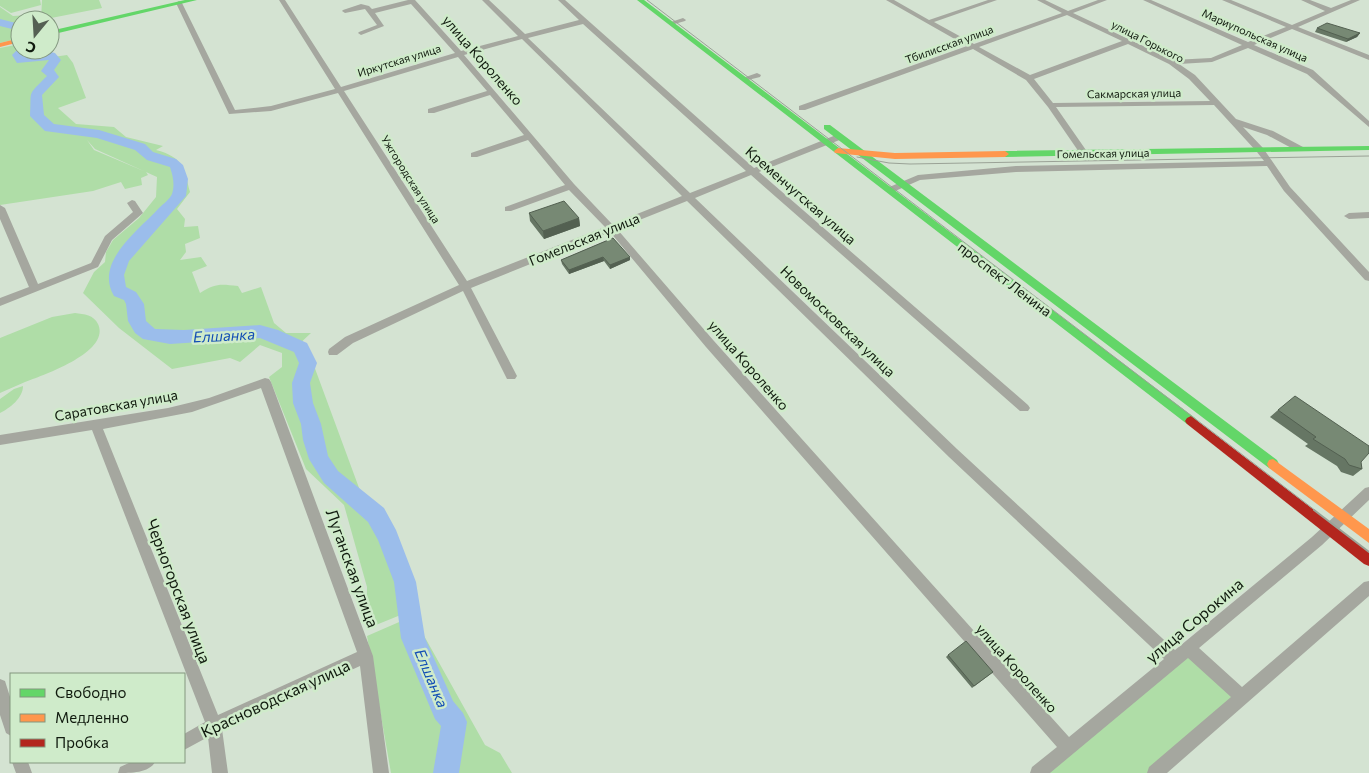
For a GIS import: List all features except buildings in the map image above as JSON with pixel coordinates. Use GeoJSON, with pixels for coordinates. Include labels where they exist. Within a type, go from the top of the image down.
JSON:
{"type":"FeatureCollection","features":[{"type":"Feature","properties":{"kind":"main road"},"geometry":{"type":"LineString","coordinates":[[60,31],[178,2],[194,0]]}},
{"type":"Feature","properties":{"kind":"main road","name":"проспект Ленина"},"geometry":{"type":"LineString","coordinates":[[640,0],[1108,357],[1369,560]]}},
{"type":"Feature","properties":{"kind":"main road"},"geometry":{"type":"LineString","coordinates":[[656,0],[769,84]]}},
{"type":"Feature","properties":{"kind":"main road","name":"проспект Ленина"},"geometry":{"type":"LineString","coordinates":[[790,99],[1369,536]]}},
{"type":"Feature","properties":{"kind":"main road","name":"Гомельская улица"},"geometry":{"type":"LineString","coordinates":[[838,151],[895,156],[1369,148]]}},
{"type":"Feature","properties":{"kind":"street","name":"Ужгородская улица"},"geometry":{"type":"LineString","coordinates":[[282,0],[465,286],[511,376]]}},
{"type":"Feature","properties":{"kind":"street","name":"Новомосковская улица"},"geometry":{"type":"LineString","coordinates":[[485,0],[952,453],[1174,659]]}},
{"type":"Feature","properties":{"kind":"street","name":"Кременчугская улица"},"geometry":{"type":"LineString","coordinates":[[561,0],[690,118],[1024,408]]}},
{"type":"Feature","properties":{"kind":"street"},"geometry":{"type":"LineString","coordinates":[[889,0],[1029,78],[1051,105],[1084,153]]}},
{"type":"Feature","properties":{"kind":"street"},"geometry":{"type":"LineString","coordinates":[[929,22],[994,0]]}},
{"type":"Feature","properties":{"kind":"street","name":"улица Горького"},"geometry":{"type":"LineString","coordinates":[[1040,0],[1172,62],[1192,77],[1260,150],[1287,189],[1369,278]]}},
{"type":"Feature","properties":{"kind":"street","name":"Тбилисская улица"},"geometry":{"type":"LineString","coordinates":[[802,108],[1104,0]]}},
{"type":"Feature","properties":{"kind":"street","name":"Мариупольская улица"},"geometry":{"type":"LineString","coordinates":[[1146,0],[1310,72],[1369,125]]}},
{"type":"Feature","properties":{"kind":"street"},"geometry":{"type":"LineString","coordinates":[[1225,0],[1369,58]]}},
{"type":"Feature","properties":{"kind":"street"},"geometry":{"type":"LineString","coordinates":[[1304,0],[1332,11]]}},
{"type":"Feature","properties":{"kind":"street"},"geometry":{"type":"LineString","coordinates":[[1172,62],[1212,60],[1357,0]]}},
{"type":"Feature","properties":{"kind":"street"},"geometry":{"type":"LineString","coordinates":[[370,12],[411,1]]}},
{"type":"Feature","properties":{"kind":"street","name":"улица Короленко"},"geometry":{"type":"LineString","coordinates":[[411,1],[459,53],[571,186],[611,228],[710,344],[1068,748]]}},
{"type":"Feature","properties":{"kind":"street","name":"Иркутская улица"},"geometry":{"type":"LineString","coordinates":[[178,2],[232,112],[250,113],[289,104],[459,53],[585,21]]}},
{"type":"Feature","properties":{"kind":"street"},"geometry":{"type":"LineString","coordinates":[[345,11],[362,6],[367,7],[381,26],[361,33]]}},
{"type":"Feature","properties":{"kind":"street"},"geometry":{"type":"LineString","coordinates":[[671,24],[683,20]]}},
{"type":"Feature","properties":{"kind":"street"},"geometry":{"type":"LineString","coordinates":[[1029,78],[1127,42]]}},
{"type":"Feature","properties":{"kind":"street"},"geometry":{"type":"LineString","coordinates":[[744,79],[757,75]]}},
{"type":"Feature","properties":{"kind":"street"},"geometry":{"type":"LineString","coordinates":[[430,111],[490,92]]}},
{"type":"Feature","properties":{"kind":"street","name":"Сакмарская улица"},"geometry":{"type":"LineString","coordinates":[[1051,105],[1217,103]]}},
{"type":"Feature","properties":{"kind":"street"},"geometry":{"type":"LineString","coordinates":[[1233,121],[1270,133],[1300,149]]}},
{"type":"Feature","properties":{"kind":"street"},"geometry":{"type":"LineString","coordinates":[[474,155],[530,136]]}},
{"type":"Feature","properties":{"kind":"street","name":"Гомельская улица"},"geometry":{"type":"LineString","coordinates":[[333,352],[348,340],[465,286],[839,137]]}},
{"type":"Feature","properties":{"kind":"street","name":"Гомельская улица"},"geometry":{"type":"LineString","coordinates":[[890,190],[918,178],[1016,169],[1253,165],[1270,163]]}},
{"type":"Feature","properties":{"kind":"street"},"geometry":{"type":"LineString","coordinates":[[508,209],[571,186]]}},
{"type":"Feature","properties":{"kind":"street"},"geometry":{"type":"LineString","coordinates":[[0,302],[95,265],[108,238],[138,213],[132,203]]}},
{"type":"Feature","properties":{"kind":"street"},"geometry":{"type":"LineString","coordinates":[[0,208],[35,289]]}},
{"type":"Feature","properties":{"kind":"street"},"geometry":{"type":"LineString","coordinates":[[1349,216],[1369,215]]}},
{"type":"Feature","properties":{"kind":"street"},"geometry":{"type":"LineString","coordinates":[[1108,357],[1122,350]]}},
{"type":"Feature","properties":{"kind":"street","name":"Саратовская улица"},"geometry":{"type":"LineString","coordinates":[[0,440],[95,424],[118,423],[194,406],[265,382]]}},
{"type":"Feature","properties":{"kind":"street","name":"Луганская улица"},"geometry":{"type":"LineString","coordinates":[[265,382],[366,656],[382,773]]}},
{"type":"Feature","properties":{"kind":"street","name":"Черногорская улица"},"geometry":{"type":"LineString","coordinates":[[95,424],[214,725],[220,773]]}},
{"type":"Feature","properties":{"kind":"street","name":"улица Сорокина"},"geometry":{"type":"LineString","coordinates":[[1038,773],[1329,529],[1369,492]]}},
{"type":"Feature","properties":{"kind":"street"},"geometry":{"type":"LineString","coordinates":[[1155,773],[1369,587]]}},
{"type":"Feature","properties":{"kind":"street"},"geometry":{"type":"LineString","coordinates":[[1188,648],[1242,697]]}},
{"type":"Feature","properties":{"kind":"street","name":"Красноводская улица"},"geometry":{"type":"LineString","coordinates":[[185,741],[214,725],[366,656]]}},
{"type":"Feature","properties":{"kind":"street"},"geometry":{"type":"LineString","coordinates":[[0,686],[10,724]]}},
{"type":"Feature","properties":{"kind":"street"},"geometry":{"type":"LineString","coordinates":[[126,773],[145,763]]}},
{"type":"Feature","properties":{"kind":"green space"},"geometry":{"type":"Polygon","coordinates":[[[0,0],[40,0],[41,5],[22,10],[10,10],[10,12],[0,6],[0,0]]]}},
{"type":"Feature","properties":{"kind":"green space"},"geometry":{"type":"Polygon","coordinates":[[[42,0],[99,0],[102,8],[60,16],[60,10],[42,10],[42,0]]]}},
{"type":"Feature","properties":{"kind":"green space"},"geometry":{"type":"Polygon","coordinates":[[[0,7],[10,14],[10,40],[0,43],[0,7]]]}},
{"type":"Feature","properties":{"kind":"green space"},"geometry":{"type":"Polygon","coordinates":[[[10,46],[10,60],[60,60],[60,56],[67,55],[73,63],[86,98],[58,108],[76,124],[114,127],[126,137],[163,146],[156,150],[177,160],[184,170],[190,192],[177,209],[185,219],[184,227],[198,226],[200,238],[185,244],[186,252],[180,260],[201,257],[207,266],[192,272],[200,293],[218,285],[238,286],[242,293],[261,287],[274,323],[286,333],[311,333],[296,347],[300,354],[310,355],[369,515],[407,575],[413,601],[406,604],[408,612],[366,629],[367,587],[344,505],[306,469],[269,377],[282,367],[282,353],[260,345],[240,362],[230,358],[172,369],[119,328],[83,293],[94,272],[105,262],[106,252],[113,240],[139,218],[156,197],[157,177],[146,172],[148,175],[141,178],[142,185],[125,189],[121,182],[93,191],[0,205],[0,48],[10,46]],[[87,140],[94,150],[145,172],[95,149],[87,140]]]}},
{"type":"Feature","properties":{"kind":"green space"},"geometry":{"type":"Polygon","coordinates":[[[75,313],[88,316],[98,324],[99,334],[95,344],[73,361],[0,393],[0,338],[52,317],[75,313]]]}},
{"type":"Feature","properties":{"kind":"green space"},"geometry":{"type":"Polygon","coordinates":[[[23,386],[21,395],[12,405],[0,413],[0,399],[14,389],[23,386]]]}},
{"type":"Feature","properties":{"kind":"green space"},"geometry":{"type":"Polygon","coordinates":[[[413,616],[485,745],[500,753],[512,773],[391,773],[367,636],[413,616]]]}},
{"type":"Feature","properties":{"kind":"green space"},"geometry":{"type":"Polygon","coordinates":[[[1188,648],[1242,697],[1155,773],[1038,773],[1188,648]]]}},
{"type":"Feature","properties":{"kind":"waterway","name":"Елшанка"},"geometry":{"type":"LineString","coordinates":[[0,22],[10,25]]}},
{"type":"Feature","properties":{"kind":"waterway","name":"Елшанка"},"geometry":{"type":"LineString","coordinates":[[55,60],[47,71],[52,73],[53,77],[36,94],[37,116],[50,128],[99,134],[140,147],[148,155],[176,165],[181,179],[179,196],[122,258],[116,271],[120,292],[130,296],[135,304],[135,313],[139,325],[149,334],[170,337],[260,331],[301,348],[308,363],[301,383],[303,403],[311,424],[313,440],[319,459],[331,477],[376,515],[388,537],[405,582],[413,638],[444,710],[454,722],[446,773]]}},
{"type":"Feature","properties":{"kind":"tram line"},"geometry":{"type":"LineString","coordinates":[[647,0],[1316,511]]}},
{"type":"Feature","properties":{"kind":"tram line"},"geometry":{"type":"LineString","coordinates":[[857,157],[889,163],[910,164],[1369,156]]}},
{"type":"Feature","properties":{"kind":"tram line"},"geometry":{"type":"LineString","coordinates":[[1314,510],[1369,552]]}},
{"type":"Feature","properties":{"kind":"traffic: fast"},"geometry":{"type":"LineString","coordinates":[[60,31],[194,0]]}},
{"type":"Feature","properties":{"kind":"traffic: fast"},"geometry":{"type":"LineString","coordinates":[[640,0],[1191,421]]}},
{"type":"Feature","properties":{"kind":"traffic: fast"},"geometry":{"type":"LineString","coordinates":[[827,127],[1273,464]]}},
{"type":"Feature","properties":{"kind":"traffic: fast"},"geometry":{"type":"LineString","coordinates":[[1005,154],[1369,148]]}},
{"type":"Feature","properties":{"kind":"traffic: slow"},"geometry":{"type":"LineString","coordinates":[[0,45],[10,42]]}},
{"type":"Feature","properties":{"kind":"traffic: slow"},"geometry":{"type":"LineString","coordinates":[[838,151],[895,156],[1005,154]]}},
{"type":"Feature","properties":{"kind":"traffic: slow"},"geometry":{"type":"LineString","coordinates":[[1273,464],[1369,537]]}},
{"type":"Feature","properties":{"kind":"traffic: jam"},"geometry":{"type":"LineString","coordinates":[[1191,421],[1369,560]]}}]}
